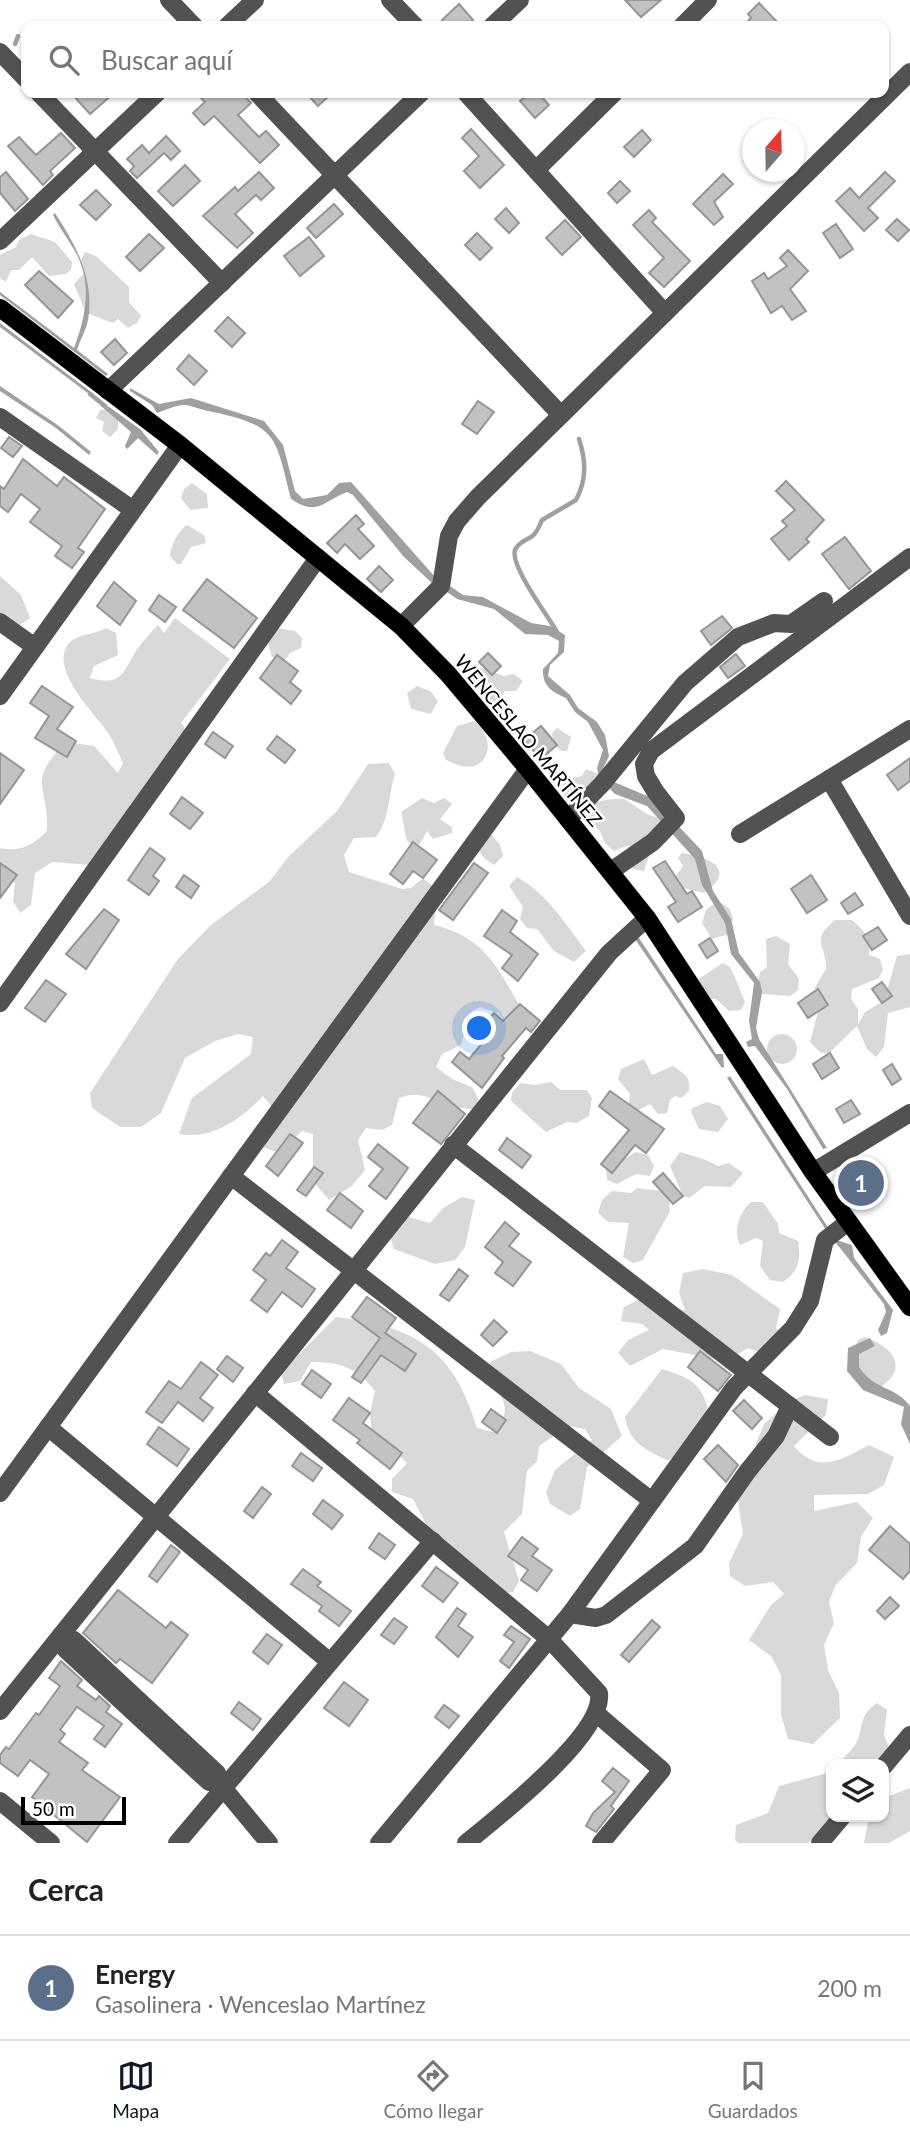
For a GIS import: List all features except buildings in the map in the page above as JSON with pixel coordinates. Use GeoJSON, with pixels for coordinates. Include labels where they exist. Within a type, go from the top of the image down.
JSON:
{"type":"FeatureCollection","features":[{"type":"Feature","properties":{"kind":"main road","name":"WENCESLAO MARTÍNEZ"},"geometry":{"type":"LineString","coordinates":[[0,308],[180,445],[401,626],[452,688],[528,768],[568,819],[581,844],[611,871],[647,918],[813,1172],[910,1307]]}},
{"type":"Feature","properties":{"kind":"street"},"geometry":{"type":"LineString","coordinates":[[169,0],[189,21]]}},
{"type":"Feature","properties":{"kind":"street"},"geometry":{"type":"LineString","coordinates":[[232,21],[255,0]]}},
{"type":"Feature","properties":{"kind":"street"},"geometry":{"type":"LineString","coordinates":[[390,0],[410,21]]}},
{"type":"Feature","properties":{"kind":"street"},"geometry":{"type":"LineString","coordinates":[[497,21],[520,0]]}},
{"type":"Feature","properties":{"kind":"street"},"geometry":{"type":"LineString","coordinates":[[687,21],[708,0]]}},
{"type":"Feature","properties":{"kind":"street"},"geometry":{"type":"LineString","coordinates":[[0,52],[21,74]]}},
{"type":"Feature","properties":{"kind":"street"},"geometry":{"type":"LineString","coordinates":[[889,93],[910,72]]}},
{"type":"Feature","properties":{"kind":"street"},"geometry":{"type":"LineString","coordinates":[[44,98],[222,283]]}},
{"type":"Feature","properties":{"kind":"street"},"geometry":{"type":"LineString","coordinates":[[0,241],[152,98]]}},
{"type":"Feature","properties":{"kind":"street"},"geometry":{"type":"LineString","coordinates":[[262,98],[561,415]]}},
{"type":"Feature","properties":{"kind":"street"},"geometry":{"type":"LineString","coordinates":[[108,391],[416,98]]}},
{"type":"Feature","properties":{"kind":"street"},"geometry":{"type":"LineString","coordinates":[[471,98],[665,313]]}},
{"type":"Feature","properties":{"kind":"street"},"geometry":{"type":"LineString","coordinates":[[536,170],[609,98]]}},
{"type":"Feature","properties":{"kind":"street"},"geometry":{"type":"LineString","coordinates":[[401,626],[441,586],[449,536],[457,522],[561,415],[884,98]]}},
{"type":"Feature","properties":{"kind":"street"},"geometry":{"type":"LineString","coordinates":[[0,417],[134,510]]}},
{"type":"Feature","properties":{"kind":"street"},"geometry":{"type":"LineString","coordinates":[[0,696],[180,445]]}},
{"type":"Feature","properties":{"kind":"street"},"geometry":{"type":"LineString","coordinates":[[611,871],[653,842],[676,818],[646,776],[644,764],[652,751],[910,556]]}},
{"type":"Feature","properties":{"kind":"street"},"geometry":{"type":"LineString","coordinates":[[0,1003],[318,558]]}},
{"type":"Feature","properties":{"kind":"street"},"geometry":{"type":"LineString","coordinates":[[568,819],[623,760],[643,731],[685,683],[738,636],[774,623],[791,624],[824,601]]}},
{"type":"Feature","properties":{"kind":"street"},"geometry":{"type":"LineString","coordinates":[[0,622],[35,647]]}},
{"type":"Feature","properties":{"kind":"street"},"geometry":{"type":"LineString","coordinates":[[740,834],[910,729]]}},
{"type":"Feature","properties":{"kind":"street"},"geometry":{"type":"LineString","coordinates":[[0,1493],[528,768]]}},
{"type":"Feature","properties":{"kind":"street"},"geometry":{"type":"LineString","coordinates":[[828,779],[910,916]]}},
{"type":"Feature","properties":{"kind":"street"},"geometry":{"type":"LineString","coordinates":[[0,1711],[64,1638],[156,1517],[609,953],[647,918]]}},
{"type":"Feature","properties":{"kind":"street"},"geometry":{"type":"LineString","coordinates":[[813,1172],[910,1113]]}},
{"type":"Feature","properties":{"kind":"street"},"geometry":{"type":"LineString","coordinates":[[453,1145],[830,1437]]}},
{"type":"Feature","properties":{"kind":"street"},"geometry":{"type":"LineString","coordinates":[[231,1176],[652,1502]]}},
{"type":"Feature","properties":{"kind":"street"},"geometry":{"type":"LineString","coordinates":[[379,1843],[570,1614],[734,1388],[802,1316],[810,1301],[825,1240],[848,1222]]}},
{"type":"Feature","properties":{"kind":"street"},"geometry":{"type":"LineString","coordinates":[[256,1393],[549,1639],[595,1685],[601,1705],[582,1735],[544,1775],[466,1843]]}},
{"type":"Feature","properties":{"kind":"street"},"geometry":{"type":"LineString","coordinates":[[570,1614],[596,1618],[606,1615],[695,1546],[776,1436],[790,1406]]}},
{"type":"Feature","properties":{"kind":"street"},"geometry":{"type":"LineString","coordinates":[[48,1426],[330,1662]]}},
{"type":"Feature","properties":{"kind":"street"},"geometry":{"type":"LineString","coordinates":[[177,1843],[221,1785],[433,1541]]}},
{"type":"Feature","properties":{"kind":"street"},"geometry":{"type":"LineString","coordinates":[[64,1638],[66,1650],[209,1782],[221,1785],[269,1843]]}},
{"type":"Feature","properties":{"kind":"street"},"geometry":{"type":"LineString","coordinates":[[597,1714],[662,1770],[607,1841]]}},
{"type":"Feature","properties":{"kind":"street"},"geometry":{"type":"LineString","coordinates":[[889,1760],[910,1735]]}},
{"type":"Feature","properties":{"kind":"street"},"geometry":{"type":"LineString","coordinates":[[0,1801],[51,1843]]}},
{"type":"Feature","properties":{"kind":"street"},"geometry":{"type":"LineString","coordinates":[[820,1843],[838,1822]]}},
{"type":"Feature","properties":{"kind":"shaded area"},"geometry":{"type":"Polygon","coordinates":[[[55,213],[77,250],[89,291],[88,320],[77,350],[108,374],[106,376],[0,295],[0,292],[74,348],[84,314],[85,280],[78,257],[53,215],[55,213]]]}},
{"type":"Feature","properties":{"kind":"shaded area"},"geometry":{"type":"Polygon","coordinates":[[[31,234],[55,242],[72,262],[71,270],[66,274],[49,276],[32,257],[19,270],[11,270],[6,282],[0,278],[0,255],[16,247],[19,240],[31,234]]]}},
{"type":"Feature","properties":{"kind":"shaded area"},"geometry":{"type":"Polygon","coordinates":[[[85,252],[96,256],[129,287],[129,302],[141,316],[137,323],[128,328],[118,319],[113,323],[86,313],[74,284],[85,272],[80,262],[85,252]]]}},
{"type":"Feature","properties":{"kind":"shaded area"},"geometry":{"type":"Polygon","coordinates":[[[0,323],[95,395],[93,397],[0,327],[0,323]]]}},
{"type":"Feature","properties":{"kind":"shaded area"},"geometry":{"type":"Polygon","coordinates":[[[0,386],[59,426],[91,452],[89,455],[56,428],[0,391],[0,386]]]}},
{"type":"Feature","properties":{"kind":"shaded area"},"geometry":{"type":"Polygon","coordinates":[[[130,388],[159,404],[191,398],[264,421],[283,445],[295,491],[303,499],[327,495],[339,483],[351,482],[436,578],[433,584],[404,557],[353,495],[347,492],[314,507],[291,499],[277,448],[271,437],[262,429],[235,417],[185,405],[157,413],[152,405],[130,391],[130,388]]]}},
{"type":"Feature","properties":{"kind":"shaded area"},"geometry":{"type":"Polygon","coordinates":[[[102,402],[140,429],[159,452],[157,455],[138,438],[127,449],[125,446],[131,432],[100,405],[102,402]]]}},
{"type":"Feature","properties":{"kind":"shaded area"},"geometry":{"type":"Polygon","coordinates":[[[108,409],[118,419],[118,429],[110,437],[102,431],[104,422],[96,418],[100,410],[108,409]]]}},
{"type":"Feature","properties":{"kind":"shaded area"},"geometry":{"type":"Polygon","coordinates":[[[192,483],[207,494],[208,508],[190,510],[181,498],[184,489],[192,483]]]}},
{"type":"Feature","properties":{"kind":"shaded area"},"geometry":{"type":"Polygon","coordinates":[[[187,525],[204,535],[206,543],[191,547],[181,564],[177,564],[170,556],[173,543],[187,525]]]}},
{"type":"Feature","properties":{"kind":"shaded area"},"geometry":{"type":"Polygon","coordinates":[[[0,576],[21,595],[30,618],[14,629],[0,619],[0,576]]]}},
{"type":"Feature","properties":{"kind":"shaded area"},"geometry":{"type":"Polygon","coordinates":[[[450,586],[463,595],[483,597],[531,623],[550,626],[565,635],[564,652],[550,665],[548,676],[570,695],[578,708],[597,722],[605,735],[609,756],[599,777],[597,768],[603,750],[588,722],[575,712],[566,698],[549,688],[544,680],[543,669],[558,653],[559,641],[548,635],[525,634],[494,609],[457,599],[447,592],[450,586]]]}},
{"type":"Feature","properties":{"kind":"shaded area"},"geometry":{"type":"Polygon","coordinates":[[[175,618],[230,659],[181,723],[184,726],[186,747],[92,865],[52,862],[35,873],[31,905],[20,913],[13,901],[15,883],[6,874],[0,874],[0,848],[26,847],[47,831],[42,776],[53,756],[66,742],[94,746],[118,773],[123,763],[108,733],[70,680],[65,668],[67,646],[79,637],[106,628],[116,633],[118,655],[94,666],[90,678],[109,681],[124,672],[139,647],[158,625],[164,633],[175,618]]]}},
{"type":"Feature","properties":{"kind":"shaded area"},"geometry":{"type":"Polygon","coordinates":[[[276,628],[295,631],[302,638],[301,648],[290,653],[286,659],[272,657],[268,643],[276,628]]]}},
{"type":"Feature","properties":{"kind":"shaded area"},"geometry":{"type":"Polygon","coordinates":[[[479,667],[504,676],[514,674],[523,681],[516,691],[504,691],[500,704],[492,706],[471,678],[479,667]]]}},
{"type":"Feature","properties":{"kind":"shaded area"},"geometry":{"type":"Polygon","coordinates":[[[417,686],[430,691],[438,701],[431,714],[411,709],[407,693],[417,686]]]}},
{"type":"Feature","properties":{"kind":"shaded area"},"geometry":{"type":"Polygon","coordinates":[[[474,721],[487,739],[485,757],[479,764],[470,767],[445,759],[443,753],[457,726],[474,721]]]}},
{"type":"Feature","properties":{"kind":"shaded area"},"geometry":{"type":"Polygon","coordinates":[[[557,728],[571,737],[567,751],[561,751],[554,745],[552,733],[557,728]]]}},
{"type":"Feature","properties":{"kind":"shaded area"},"geometry":{"type":"Polygon","coordinates":[[[389,763],[395,774],[384,823],[376,837],[354,838],[344,855],[349,872],[402,889],[411,888],[423,878],[438,890],[434,925],[453,931],[480,948],[500,972],[526,1016],[509,1025],[498,1013],[480,1007],[471,1012],[461,1045],[442,1054],[436,1067],[452,1079],[472,1087],[478,1098],[477,1110],[451,1106],[421,1095],[399,1098],[392,1125],[382,1130],[366,1128],[358,1140],[365,1170],[352,1186],[329,1200],[313,1181],[313,1134],[302,1131],[279,1153],[260,1146],[274,1109],[263,1096],[235,1120],[214,1131],[179,1134],[192,1098],[251,1054],[253,1037],[238,1034],[215,1041],[185,1058],[161,1113],[141,1127],[120,1127],[92,1108],[90,1093],[178,959],[211,925],[270,881],[288,857],[337,811],[368,764],[389,763]]]}},
{"type":"Feature","properties":{"kind":"shaded area"},"geometry":{"type":"Polygon","coordinates":[[[586,769],[601,775],[573,804],[564,796],[563,784],[567,779],[582,776],[586,769]]]}},
{"type":"Feature","properties":{"kind":"shaded area"},"geometry":{"type":"Polygon","coordinates":[[[614,782],[652,798],[702,851],[713,891],[731,919],[739,953],[760,982],[762,992],[756,1028],[759,1039],[827,1148],[823,1149],[787,1089],[755,1046],[748,1047],[746,1042],[752,1039],[749,1021],[754,983],[731,954],[725,923],[702,885],[695,859],[647,806],[615,794],[609,788],[614,782]]]}},
{"type":"Feature","properties":{"kind":"shaded area"},"geometry":{"type":"Polygon","coordinates":[[[422,798],[434,803],[444,798],[452,804],[440,819],[452,827],[452,833],[433,839],[427,831],[420,844],[413,846],[407,841],[401,812],[422,798]]]}},
{"type":"Feature","properties":{"kind":"shaded area"},"geometry":{"type":"Polygon","coordinates":[[[624,799],[647,814],[664,820],[668,840],[649,856],[644,871],[633,869],[629,845],[614,851],[605,843],[600,831],[584,816],[595,803],[624,799]]]}},
{"type":"Feature","properties":{"kind":"shaded area"},"geometry":{"type":"Polygon","coordinates":[[[491,834],[500,845],[503,856],[494,865],[485,859],[477,848],[479,836],[491,834]]]}},
{"type":"Feature","properties":{"kind":"shaded area"},"geometry":{"type":"Polygon","coordinates":[[[682,853],[710,861],[719,871],[714,885],[704,893],[679,887],[673,880],[683,866],[678,858],[682,853]]]}},
{"type":"Feature","properties":{"kind":"shaded area"},"geometry":{"type":"Polygon","coordinates":[[[517,877],[546,900],[586,951],[574,962],[554,951],[537,929],[527,928],[520,919],[523,907],[509,886],[517,877]]]}},
{"type":"Feature","properties":{"kind":"shaded area"},"geometry":{"type":"Polygon","coordinates":[[[718,901],[730,909],[733,919],[729,934],[712,939],[702,923],[706,910],[718,901]]]}},
{"type":"Feature","properties":{"kind":"shaded area"},"geometry":{"type":"Polygon","coordinates":[[[835,920],[852,920],[860,927],[868,939],[869,955],[880,959],[883,970],[879,978],[852,989],[851,999],[858,1009],[858,1024],[865,1012],[884,1001],[897,956],[910,954],[910,1007],[888,1013],[884,1047],[876,1057],[867,1049],[857,1026],[828,1054],[820,1052],[810,1042],[819,1008],[815,987],[826,969],[821,938],[835,920]]]}},
{"type":"Feature","properties":{"kind":"shaded area"},"geometry":{"type":"Polygon","coordinates":[[[776,936],[790,944],[788,964],[799,979],[798,990],[790,996],[761,994],[757,988],[760,972],[767,967],[766,939],[776,936]]]}},
{"type":"Feature","properties":{"kind":"shaded area"},"geometry":{"type":"Polygon","coordinates":[[[639,938],[716,1054],[723,1054],[724,1067],[722,1068],[635,939],[639,938]]]}},
{"type":"Feature","properties":{"kind":"shaded area"},"geometry":{"type":"Polygon","coordinates":[[[723,963],[730,967],[745,1002],[741,1010],[729,1011],[716,999],[706,999],[697,980],[723,963]]]}},
{"type":"Feature","properties":{"kind":"shaded area"},"geometry":{"type":"Polygon","coordinates":[[[782,1034],[793,1038],[797,1049],[793,1060],[782,1064],[771,1060],[767,1049],[771,1038],[782,1034]]]}},
{"type":"Feature","properties":{"kind":"shaded area"},"geometry":{"type":"Polygon","coordinates":[[[644,1059],[652,1075],[673,1066],[688,1079],[689,1091],[681,1098],[675,1096],[670,1100],[667,1113],[658,1114],[650,1104],[632,1114],[628,1109],[630,1094],[618,1079],[621,1069],[644,1059]]]}},
{"type":"Feature","properties":{"kind":"shaded area"},"geometry":{"type":"Polygon","coordinates":[[[730,1076],[829,1229],[826,1230],[727,1078],[730,1076]]]}},
{"type":"Feature","properties":{"kind":"shaded area"},"geometry":{"type":"Polygon","coordinates":[[[551,1082],[560,1090],[587,1090],[592,1098],[589,1116],[577,1123],[567,1122],[546,1132],[511,1101],[512,1092],[521,1083],[535,1085],[551,1082]]]}},
{"type":"Feature","properties":{"kind":"shaded area"},"geometry":{"type":"Polygon","coordinates":[[[707,1102],[720,1106],[728,1119],[718,1132],[699,1129],[691,1112],[692,1108],[707,1102]]]}},
{"type":"Feature","properties":{"kind":"shaded area"},"geometry":{"type":"Polygon","coordinates":[[[636,1152],[648,1155],[654,1166],[650,1176],[636,1174],[617,1184],[607,1180],[606,1169],[636,1152]]]}},
{"type":"Feature","properties":{"kind":"shaded area"},"geometry":{"type":"Polygon","coordinates":[[[680,1152],[718,1166],[729,1163],[743,1173],[731,1187],[705,1186],[689,1198],[683,1196],[670,1166],[680,1152]]]}},
{"type":"Feature","properties":{"kind":"shaded area"},"geometry":{"type":"Polygon","coordinates":[[[637,1188],[662,1191],[669,1200],[670,1211],[643,1260],[633,1263],[623,1257],[629,1223],[608,1222],[598,1213],[602,1200],[612,1191],[631,1193],[637,1188]]]}},
{"type":"Feature","properties":{"kind":"shaded area"},"geometry":{"type":"Polygon","coordinates":[[[462,1197],[475,1200],[465,1247],[455,1260],[435,1264],[394,1249],[391,1239],[396,1223],[408,1217],[430,1223],[443,1208],[462,1197]]]}},
{"type":"Feature","properties":{"kind":"shaded area"},"geometry":{"type":"Polygon","coordinates":[[[751,1202],[763,1202],[778,1224],[779,1233],[798,1241],[798,1264],[793,1274],[783,1282],[770,1280],[760,1266],[763,1241],[756,1238],[740,1245],[738,1222],[751,1202]]]}},
{"type":"Feature","properties":{"kind":"shaded area"},"geometry":{"type":"Polygon","coordinates":[[[833,1239],[852,1245],[854,1258],[893,1310],[887,1333],[881,1336],[878,1330],[886,1312],[884,1304],[833,1239]]]}},
{"type":"Feature","properties":{"kind":"shaded area"},"geometry":{"type":"Polygon","coordinates":[[[703,1269],[732,1275],[780,1309],[776,1329],[788,1339],[759,1352],[748,1348],[727,1361],[663,1349],[630,1366],[618,1353],[628,1340],[649,1330],[642,1324],[621,1321],[624,1307],[640,1299],[667,1310],[685,1310],[679,1293],[683,1273],[703,1269]]]}},
{"type":"Feature","properties":{"kind":"shaded area"},"geometry":{"type":"Polygon","coordinates":[[[336,1317],[388,1327],[427,1346],[443,1360],[456,1378],[477,1428],[497,1433],[504,1416],[504,1404],[487,1378],[490,1362],[511,1352],[530,1351],[561,1364],[579,1388],[611,1409],[622,1436],[587,1467],[580,1509],[570,1516],[550,1504],[546,1492],[555,1470],[592,1440],[585,1429],[568,1426],[539,1446],[537,1461],[527,1471],[522,1514],[504,1532],[519,1581],[513,1592],[500,1594],[427,1526],[413,1499],[392,1492],[392,1479],[407,1463],[395,1451],[372,1439],[370,1413],[375,1391],[369,1383],[340,1365],[311,1362],[300,1381],[284,1384],[281,1372],[336,1317]]]}},
{"type":"Feature","properties":{"kind":"shaded area"},"geometry":{"type":"Polygon","coordinates":[[[865,1337],[890,1352],[896,1366],[894,1373],[879,1388],[868,1386],[851,1359],[858,1340],[865,1337]]]}},
{"type":"Feature","properties":{"kind":"shaded area"},"geometry":{"type":"Polygon","coordinates":[[[870,1338],[875,1346],[859,1354],[859,1367],[871,1380],[898,1394],[910,1406],[910,1444],[901,1424],[904,1407],[863,1390],[847,1371],[848,1348],[870,1338]]]}},
{"type":"Feature","properties":{"kind":"shaded area"},"geometry":{"type":"Polygon","coordinates":[[[662,1369],[683,1376],[696,1386],[705,1399],[710,1420],[688,1454],[667,1460],[652,1453],[634,1439],[625,1417],[662,1369]]]}},
{"type":"Feature","properties":{"kind":"shaded area"},"geometry":{"type":"Polygon","coordinates":[[[805,1395],[828,1399],[826,1415],[794,1446],[803,1455],[812,1460],[830,1462],[869,1445],[894,1457],[884,1485],[868,1494],[814,1495],[814,1511],[857,1502],[873,1518],[861,1537],[857,1563],[835,1586],[829,1602],[834,1623],[824,1645],[828,1670],[839,1693],[840,1718],[813,1744],[788,1739],[781,1714],[781,1675],[771,1656],[749,1640],[771,1605],[784,1594],[773,1582],[745,1586],[730,1576],[729,1563],[743,1534],[737,1495],[756,1461],[756,1443],[764,1424],[789,1402],[805,1395]]]}},
{"type":"Feature","properties":{"kind":"shaded area"},"geometry":{"type":"Polygon","coordinates":[[[877,1703],[887,1710],[884,1735],[891,1752],[886,1759],[843,1759],[855,1744],[862,1722],[877,1703]]]}},
{"type":"Feature","properties":{"kind":"shaded area"},"geometry":{"type":"Polygon","coordinates":[[[826,1773],[826,1822],[834,1822],[808,1843],[738,1843],[735,1840],[736,1825],[768,1813],[779,1786],[826,1773]]]}},
{"type":"Feature","properties":{"kind":"shaded area"},"geometry":{"type":"Polygon","coordinates":[[[910,1788],[910,1831],[889,1843],[864,1843],[868,1822],[889,1822],[889,1796],[910,1788]]]}},
{"type":"Feature","properties":{"kind":"waterway"},"geometry":{"type":"LineString","coordinates":[[15,44],[18,36]]}},
{"type":"Feature","properties":{"kind":"waterway"},"geometry":{"type":"LineString","coordinates":[[90,394],[105,406]]}},
{"type":"Feature","properties":{"kind":"waterway"},"geometry":{"type":"LineString","coordinates":[[557,632],[522,576],[515,555],[516,548],[535,533],[542,520],[576,500],[584,470],[579,439]]}},
{"type":"Feature","properties":{"kind":"place","name":"Energy"},"geometry":{"type":"Point","coordinates":[861,1183]}}]}
